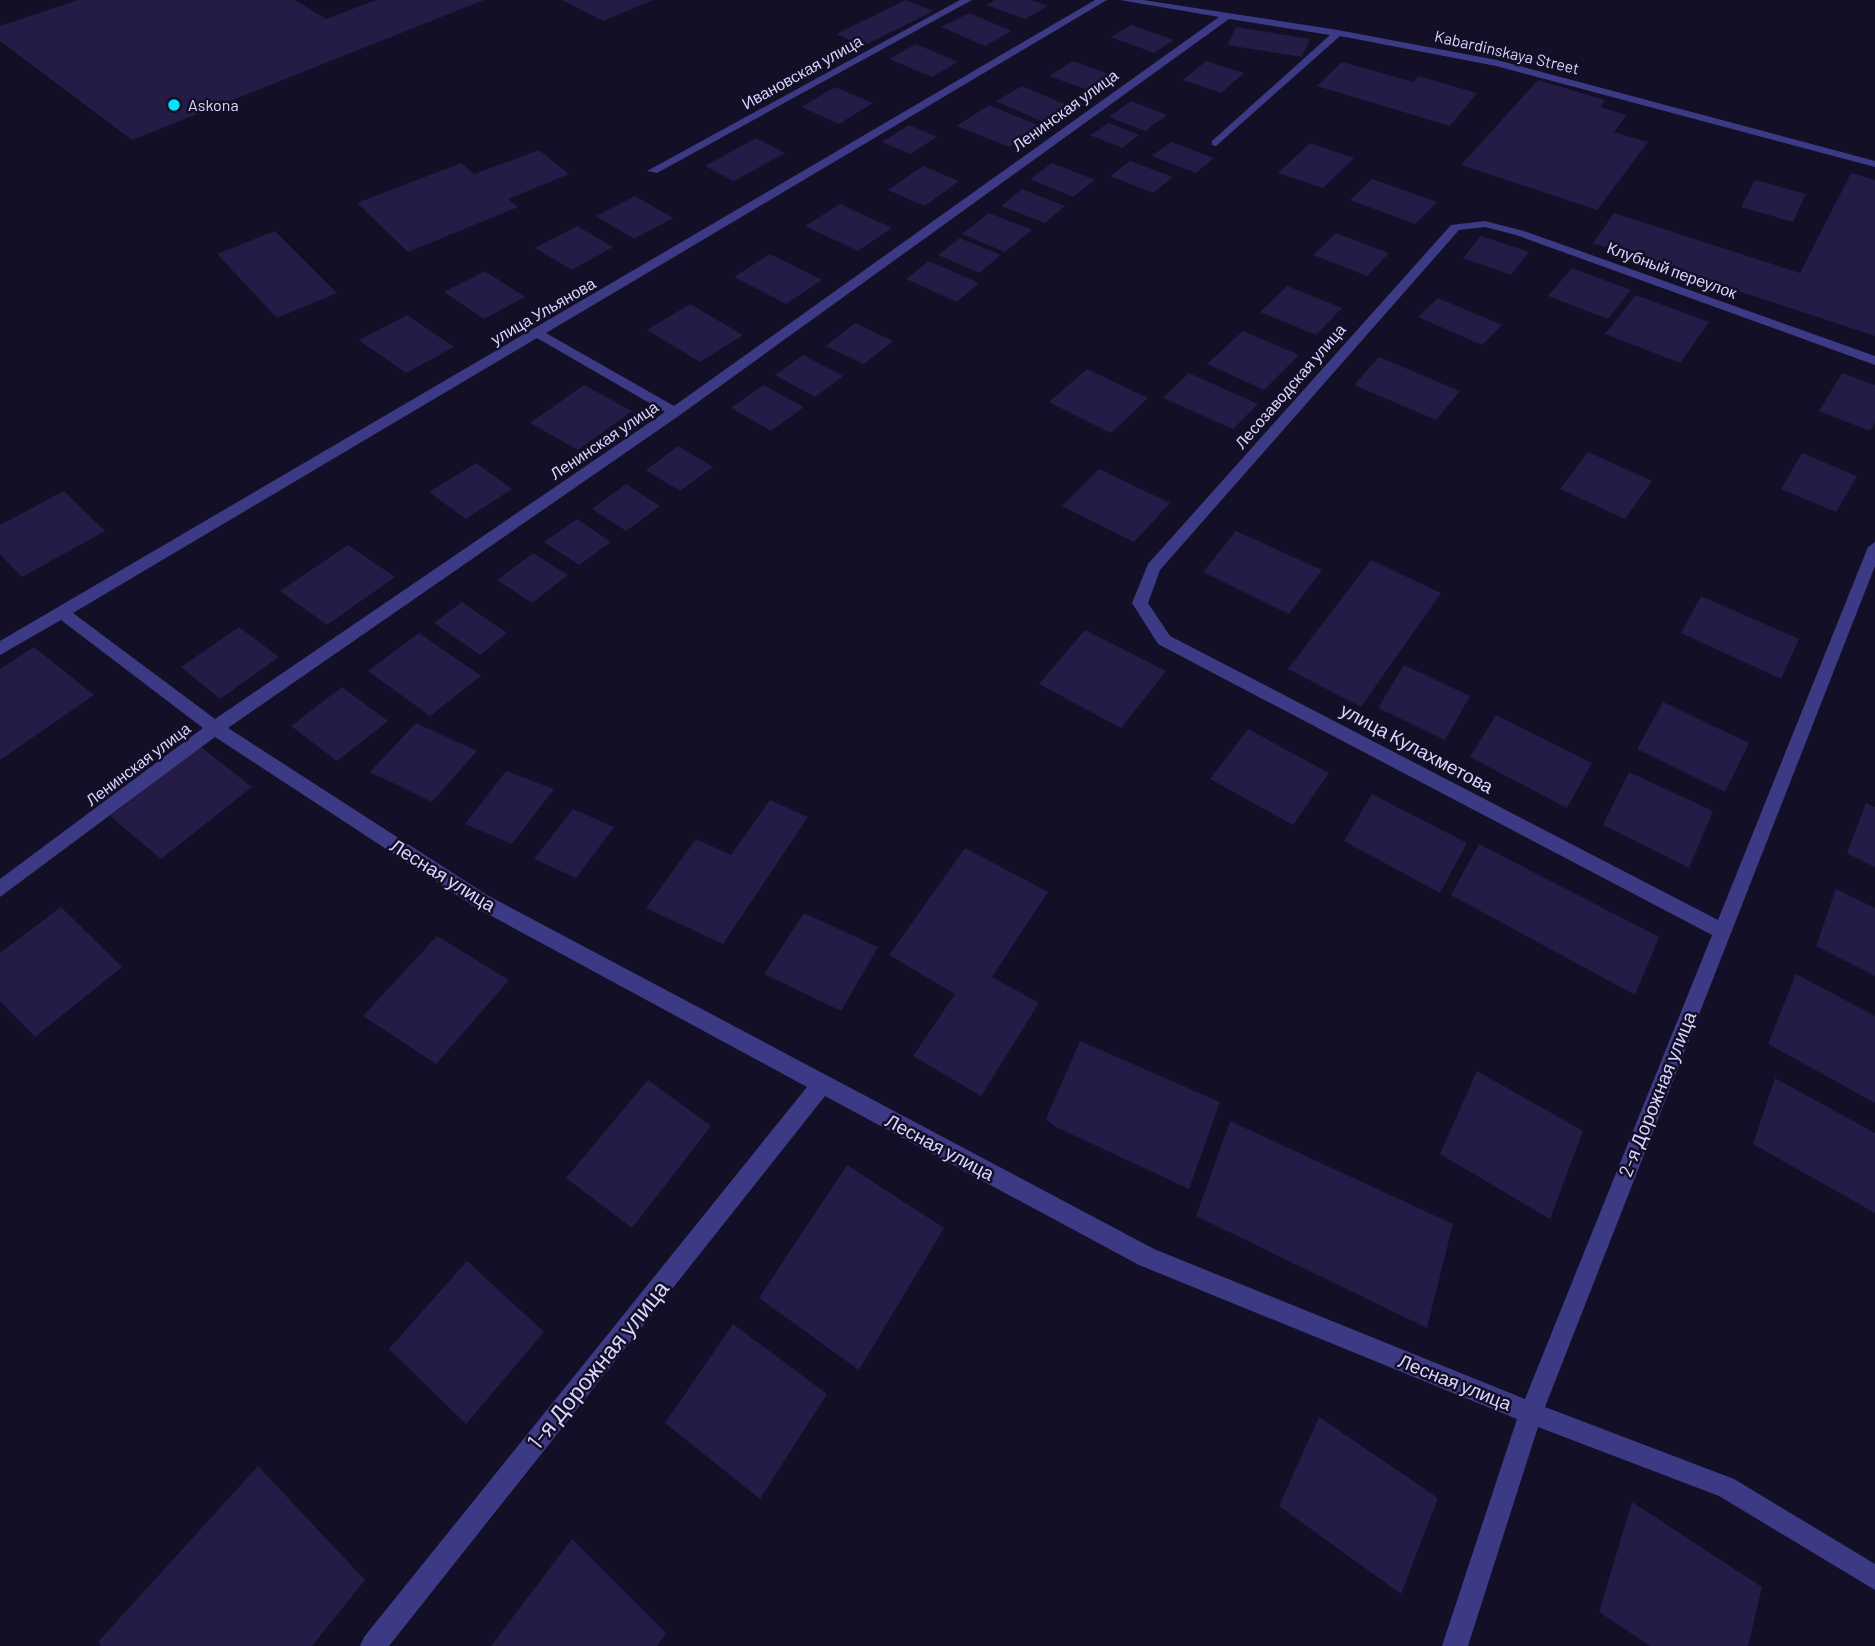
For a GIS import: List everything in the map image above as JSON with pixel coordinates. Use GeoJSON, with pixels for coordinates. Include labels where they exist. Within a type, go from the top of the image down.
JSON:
{"type":"FeatureCollection","features":[{"type":"Feature","properties":{"kind":"street","name":"Ивановская улица"},"geometry":{"type":"LineString","coordinates":[[653,171],[967,0]]}},
{"type":"Feature","properties":{"kind":"street","name":"улица Ульянова"},"geometry":{"type":"LineString","coordinates":[[0,649],[1102,0]]}},
{"type":"Feature","properties":{"kind":"street","name":"Kabardinskaya Street"},"geometry":{"type":"LineString","coordinates":[[1125,0],[1338,33],[1497,63],[1875,164]]}},
{"type":"Feature","properties":{"kind":"street","name":"Ленинская улица"},"geometry":{"type":"LineString","coordinates":[[0,889],[215,728],[675,412],[1227,16]]}},
{"type":"Feature","properties":{"kind":"street"},"geometry":{"type":"LineString","coordinates":[[1216,143],[1338,33]]}},
{"type":"Feature","properties":{"kind":"street","name":"Клубный переулок"},"geometry":{"type":"LineString","coordinates":[[1455,227],[1485,224],[1520,233],[1875,361]]}},
{"type":"Feature","properties":{"kind":"street","name":"Лесозаводская улица"},"geometry":{"type":"LineString","coordinates":[[1153,568],[1455,227]]}},
{"type":"Feature","properties":{"kind":"street"},"geometry":{"type":"LineString","coordinates":[[539,334],[675,412]]}},
{"type":"Feature","properties":{"kind":"street","name":"2-я Дорожная улица"},"geometry":{"type":"LineString","coordinates":[[1455,1646],[1531,1413],[1875,547]]}},
{"type":"Feature","properties":{"kind":"street","name":"улица Кулахметова"},"geometry":{"type":"LineString","coordinates":[[1153,568],[1140,603],[1164,640],[1722,931]]}},
{"type":"Feature","properties":{"kind":"street","name":"Лесная улица"},"geometry":{"type":"LineString","coordinates":[[61,612],[215,728],[481,901],[822,1084],[1147,1257],[1531,1413],[1726,1487],[1875,1578]]}},
{"type":"Feature","properties":{"kind":"street","name":"1-я Дорожная улица"},"geometry":{"type":"LineString","coordinates":[[373,1646],[822,1084]]}},
{"type":"Feature","properties":{"kind":"building"},"geometry":{"type":"Polygon","coordinates":[[[78,0],[295,0],[326,19],[376,0],[484,0],[132,140],[0,41],[0,26],[78,0]]]}},
{"type":"Feature","properties":{"kind":"building"},"geometry":{"type":"Polygon","coordinates":[[[562,0],[653,0],[603,21],[562,0]]]}},
{"type":"Feature","properties":{"kind":"building"},"geometry":{"type":"Polygon","coordinates":[[[906,0],[933,11],[863,46],[836,34],[906,0]]]}},
{"type":"Feature","properties":{"kind":"building"},"geometry":{"type":"Polygon","coordinates":[[[995,0],[1031,0],[1048,6],[1025,19],[986,5],[995,0]]]}},
{"type":"Feature","properties":{"kind":"building"},"geometry":{"type":"Polygon","coordinates":[[[969,13],[1012,31],[985,46],[941,27],[969,13]]]}},
{"type":"Feature","properties":{"kind":"building"},"geometry":{"type":"Polygon","coordinates":[[[1131,25],[1174,40],[1154,53],[1111,37],[1131,25]]]}},
{"type":"Feature","properties":{"kind":"building"},"geometry":{"type":"Polygon","coordinates":[[[1236,27],[1310,39],[1302,57],[1227,45],[1236,27]]]}},
{"type":"Feature","properties":{"kind":"building"},"geometry":{"type":"Polygon","coordinates":[[[916,44],[958,62],[932,77],[889,59],[916,44]]]}},
{"type":"Feature","properties":{"kind":"building"},"geometry":{"type":"Polygon","coordinates":[[[1073,61],[1111,75],[1088,90],[1049,76],[1073,61]]]}},
{"type":"Feature","properties":{"kind":"building"},"geometry":{"type":"Polygon","coordinates":[[[1206,61],[1244,73],[1221,93],[1183,80],[1206,61]]]}},
{"type":"Feature","properties":{"kind":"building"},"geometry":{"type":"Polygon","coordinates":[[[1342,62],[1413,82],[1418,76],[1477,93],[1450,126],[1317,86],[1342,62]]]}},
{"type":"Feature","properties":{"kind":"building"},"geometry":{"type":"Polygon","coordinates":[[[1538,80],[1605,100],[1600,107],[1627,115],[1614,132],[1648,142],[1597,210],[1461,165],[1538,80]]]}},
{"type":"Feature","properties":{"kind":"building"},"geometry":{"type":"Polygon","coordinates":[[[1022,86],[1069,106],[1043,122],[996,101],[1022,86]]]}},
{"type":"Feature","properties":{"kind":"building"},"geometry":{"type":"Polygon","coordinates":[[[835,87],[873,103],[839,124],[801,107],[835,87]]]}},
{"type":"Feature","properties":{"kind":"building"},"geometry":{"type":"Polygon","coordinates":[[[1131,101],[1167,115],[1145,131],[1109,117],[1131,101]]]}},
{"type":"Feature","properties":{"kind":"building"},"geometry":{"type":"Polygon","coordinates":[[[989,105],[1040,126],[1009,147],[957,126],[989,105]]]}},
{"type":"Feature","properties":{"kind":"building"},"geometry":{"type":"Polygon","coordinates":[[[1109,123],[1139,135],[1122,148],[1090,135],[1109,123]]]}},
{"type":"Feature","properties":{"kind":"building"},"geometry":{"type":"Polygon","coordinates":[[[909,125],[937,137],[910,154],[882,142],[909,125]]]}},
{"type":"Feature","properties":{"kind":"building"},"geometry":{"type":"Polygon","coordinates":[[[756,138],[785,153],[734,181],[705,166],[756,138]]]}},
{"type":"Feature","properties":{"kind":"building"},"geometry":{"type":"Polygon","coordinates":[[[1171,142],[1214,158],[1196,173],[1152,156],[1171,142]]]}},
{"type":"Feature","properties":{"kind":"building"},"geometry":{"type":"Polygon","coordinates":[[[1310,143],[1354,158],[1323,188],[1278,173],[1310,143]]]}},
{"type":"Feature","properties":{"kind":"building"},"geometry":{"type":"Polygon","coordinates":[[[539,150],[569,174],[508,199],[518,207],[408,252],[357,203],[461,163],[474,174],[539,150]]]}},
{"type":"Feature","properties":{"kind":"building"},"geometry":{"type":"Polygon","coordinates":[[[1130,161],[1173,177],[1153,193],[1110,176],[1130,161]]]}},
{"type":"Feature","properties":{"kind":"building"},"geometry":{"type":"Polygon","coordinates":[[[1052,163],[1095,180],[1073,197],[1030,179],[1052,163]]]}},
{"type":"Feature","properties":{"kind":"building"},"geometry":{"type":"Polygon","coordinates":[[[923,166],[959,181],[925,206],[888,190],[923,166]]]}},
{"type":"Feature","properties":{"kind":"building"},"geometry":{"type":"Polygon","coordinates":[[[1851,173],[1875,180],[1875,336],[1593,243],[1614,213],[1800,273],[1851,173]]]}},
{"type":"Feature","properties":{"kind":"building"},"geometry":{"type":"Polygon","coordinates":[[[1372,179],[1437,202],[1415,224],[1350,200],[1372,179]]]}},
{"type":"Feature","properties":{"kind":"building"},"geometry":{"type":"Polygon","coordinates":[[[1755,180],[1806,194],[1793,222],[1741,207],[1755,180]]]}},
{"type":"Feature","properties":{"kind":"building"},"geometry":{"type":"Polygon","coordinates":[[[1022,189],[1065,206],[1045,223],[1001,206],[1022,189]]]}},
{"type":"Feature","properties":{"kind":"building"},"geometry":{"type":"Polygon","coordinates":[[[635,196],[673,218],[634,239],[596,216],[635,196]]]}},
{"type":"Feature","properties":{"kind":"building"},"geometry":{"type":"Polygon","coordinates":[[[840,204],[892,228],[858,251],[805,226],[840,204]]]}},
{"type":"Feature","properties":{"kind":"building"},"geometry":{"type":"Polygon","coordinates":[[[989,213],[1032,230],[1005,252],[962,234],[989,213]]]}},
{"type":"Feature","properties":{"kind":"building"},"geometry":{"type":"Polygon","coordinates":[[[577,226],[613,247],[572,270],[535,248],[577,226]]]}},
{"type":"Feature","properties":{"kind":"building"},"geometry":{"type":"Polygon","coordinates":[[[275,231],[337,293],[277,318],[217,254],[275,231]]]}},
{"type":"Feature","properties":{"kind":"building"},"geometry":{"type":"Polygon","coordinates":[[[1336,233],[1389,253],[1367,276],[1313,255],[1336,233]]]}},
{"type":"Feature","properties":{"kind":"building"},"geometry":{"type":"Polygon","coordinates":[[[1481,236],[1529,252],[1511,275],[1463,258],[1481,236]]]}},
{"type":"Feature","properties":{"kind":"building"},"geometry":{"type":"Polygon","coordinates":[[[960,238],[1001,255],[979,273],[938,255],[960,238]]]}},
{"type":"Feature","properties":{"kind":"building"},"geometry":{"type":"Polygon","coordinates":[[[770,254],[822,280],[786,304],[734,277],[770,254]]]}},
{"type":"Feature","properties":{"kind":"building"},"geometry":{"type":"Polygon","coordinates":[[[929,261],[979,283],[957,302],[906,279],[929,261]]]}},
{"type":"Feature","properties":{"kind":"building"},"geometry":{"type":"Polygon","coordinates":[[[1572,268],[1631,290],[1608,319],[1548,296],[1572,268]]]}},
{"type":"Feature","properties":{"kind":"building"},"geometry":{"type":"Polygon","coordinates":[[[485,271],[525,297],[484,319],[444,292],[485,271]]]}},
{"type":"Feature","properties":{"kind":"building"},"geometry":{"type":"Polygon","coordinates":[[[1287,286],[1342,308],[1316,335],[1260,312],[1287,286]]]}},
{"type":"Feature","properties":{"kind":"building"},"geometry":{"type":"Polygon","coordinates":[[[1636,295],[1709,322],[1680,363],[1605,334],[1636,295]]]}},
{"type":"Feature","properties":{"kind":"building"},"geometry":{"type":"Polygon","coordinates":[[[1438,298],[1502,325],[1482,345],[1418,317],[1438,298]]]}},
{"type":"Feature","properties":{"kind":"building"},"geometry":{"type":"Polygon","coordinates":[[[690,304],[743,335],[700,362],[647,330],[690,304]]]}},
{"type":"Feature","properties":{"kind":"building"},"geometry":{"type":"Polygon","coordinates":[[[407,315],[454,347],[406,373],[359,340],[407,315]]]}},
{"type":"Feature","properties":{"kind":"building"},"geometry":{"type":"Polygon","coordinates":[[[855,323],[893,341],[864,364],[826,346],[855,323]]]}},
{"type":"Feature","properties":{"kind":"building"},"geometry":{"type":"Polygon","coordinates":[[[1243,331],[1299,355],[1264,390],[1207,364],[1243,331]]]}},
{"type":"Feature","properties":{"kind":"building"},"geometry":{"type":"Polygon","coordinates":[[[803,355],[843,376],[815,397],[775,375],[803,355]]]}},
{"type":"Feature","properties":{"kind":"building"},"geometry":{"type":"Polygon","coordinates":[[[1379,357],[1460,391],[1436,420],[1354,385],[1379,357]]]}},
{"type":"Feature","properties":{"kind":"building"},"geometry":{"type":"Polygon","coordinates":[[[1087,369],[1148,398],[1111,433],[1049,402],[1087,369]]]}},
{"type":"Feature","properties":{"kind":"building"},"geometry":{"type":"Polygon","coordinates":[[[1189,373],[1258,404],[1233,429],[1163,398],[1189,373]]]}},
{"type":"Feature","properties":{"kind":"building"},"geometry":{"type":"Polygon","coordinates":[[[1842,373],[1875,385],[1875,423],[1870,431],[1819,411],[1842,373]]]}},
{"type":"Feature","properties":{"kind":"building"},"geometry":{"type":"Polygon","coordinates":[[[584,385],[632,411],[578,450],[530,423],[584,385]]]}},
{"type":"Feature","properties":{"kind":"building"},"geometry":{"type":"Polygon","coordinates":[[[763,385],[804,407],[771,431],[731,408],[763,385]]]}},
{"type":"Feature","properties":{"kind":"building"},"geometry":{"type":"Polygon","coordinates":[[[678,446],[713,467],[680,491],[646,470],[678,446]]]}},
{"type":"Feature","properties":{"kind":"building"},"geometry":{"type":"Polygon","coordinates":[[[1588,452],[1652,481],[1625,519],[1560,489],[1588,452]]]}},
{"type":"Feature","properties":{"kind":"building"},"geometry":{"type":"Polygon","coordinates":[[[1802,453],[1857,476],[1836,512],[1781,489],[1802,453]]]}},
{"type":"Feature","properties":{"kind":"building"},"geometry":{"type":"Polygon","coordinates":[[[476,463],[512,489],[466,519],[429,492],[476,463]]]}},
{"type":"Feature","properties":{"kind":"building"},"geometry":{"type":"Polygon","coordinates":[[[1099,469],[1170,503],[1134,542],[1062,506],[1099,469]]]}},
{"type":"Feature","properties":{"kind":"building"},"geometry":{"type":"Polygon","coordinates":[[[626,484],[660,506],[626,531],[592,509],[626,484]]]}},
{"type":"Feature","properties":{"kind":"building"},"geometry":{"type":"Polygon","coordinates":[[[64,491],[105,531],[22,577],[0,554],[0,525],[64,491]]]}},
{"type":"Feature","properties":{"kind":"building"},"geometry":{"type":"Polygon","coordinates":[[[577,519],[611,542],[579,565],[544,542],[577,519]]]}},
{"type":"Feature","properties":{"kind":"building"},"geometry":{"type":"Polygon","coordinates":[[[1236,531],[1322,570],[1289,614],[1203,572],[1236,531]]]}},
{"type":"Feature","properties":{"kind":"building"},"geometry":{"type":"Polygon","coordinates":[[[348,545],[395,577],[327,625],[280,591],[348,545]]]}},
{"type":"Feature","properties":{"kind":"building"},"geometry":{"type":"Polygon","coordinates":[[[533,553],[568,575],[532,603],[497,580],[533,553]]]}},
{"type":"Feature","properties":{"kind":"building"},"geometry":{"type":"Polygon","coordinates":[[[1371,560],[1441,593],[1361,707],[1288,669],[1371,560]]]}},
{"type":"Feature","properties":{"kind":"building"},"geometry":{"type":"Polygon","coordinates":[[[1701,596],[1799,639],[1781,679],[1681,633],[1701,596]]]}},
{"type":"Feature","properties":{"kind":"building"},"geometry":{"type":"Polygon","coordinates":[[[462,602],[507,633],[480,655],[434,623],[462,602]]]}},
{"type":"Feature","properties":{"kind":"building"},"geometry":{"type":"Polygon","coordinates":[[[239,627],[279,657],[220,699],[181,667],[239,627]]]}},
{"type":"Feature","properties":{"kind":"building"},"geometry":{"type":"Polygon","coordinates":[[[1085,630],[1166,671],[1121,728],[1039,684],[1085,630]]]}},
{"type":"Feature","properties":{"kind":"building"},"geometry":{"type":"Polygon","coordinates":[[[419,633],[481,676],[430,716],[368,671],[419,633]]]}},
{"type":"Feature","properties":{"kind":"building"},"geometry":{"type":"Polygon","coordinates":[[[34,647],[94,695],[0,760],[0,669],[34,647]]]}},
{"type":"Feature","properties":{"kind":"building"},"geometry":{"type":"Polygon","coordinates":[[[1404,665],[1470,696],[1445,740],[1378,708],[1404,665]]]}},
{"type":"Feature","properties":{"kind":"building"},"geometry":{"type":"Polygon","coordinates":[[[342,687],[388,721],[337,761],[291,726],[342,687]]]}},
{"type":"Feature","properties":{"kind":"building"},"geometry":{"type":"Polygon","coordinates":[[[1663,702],[1749,743],[1725,792],[1637,749],[1663,702]]]}},
{"type":"Feature","properties":{"kind":"building"},"geometry":{"type":"Polygon","coordinates":[[[1496,715],[1592,763],[1567,808],[1470,757],[1496,715]]]}},
{"type":"Feature","properties":{"kind":"building"},"geometry":{"type":"Polygon","coordinates":[[[416,723],[477,751],[432,802],[370,772],[416,723]]]}},
{"type":"Feature","properties":{"kind":"building"},"geometry":{"type":"Polygon","coordinates":[[[1248,729],[1329,773],[1293,825],[1210,779],[1248,729]]]}},
{"type":"Feature","properties":{"kind":"building"},"geometry":{"type":"Polygon","coordinates":[[[201,747],[252,787],[161,859],[110,816],[201,747]]]}},
{"type":"Feature","properties":{"kind":"building"},"geometry":{"type":"Polygon","coordinates":[[[506,771],[554,789],[512,844],[465,824],[506,771]]]}},
{"type":"Feature","properties":{"kind":"building"},"geometry":{"type":"Polygon","coordinates":[[[1629,772],[1713,811],[1689,868],[1603,825],[1629,772]]]}},
{"type":"Feature","properties":{"kind":"building"},"geometry":{"type":"Polygon","coordinates":[[[1372,794],[1467,843],[1440,893],[1344,841],[1372,794]]]}},
{"type":"Feature","properties":{"kind":"building"},"geometry":{"type":"Polygon","coordinates":[[[770,800],[808,817],[723,944],[646,908],[696,839],[731,855],[770,800]]]}},
{"type":"Feature","properties":{"kind":"building"},"geometry":{"type":"Polygon","coordinates":[[[1866,803],[1875,807],[1875,867],[1847,853],[1866,803]]]}},
{"type":"Feature","properties":{"kind":"building"},"geometry":{"type":"Polygon","coordinates":[[[573,809],[614,827],[576,878],[534,859],[573,809]]]}},
{"type":"Feature","properties":{"kind":"building"},"geometry":{"type":"Polygon","coordinates":[[[1479,844],[1659,937],[1635,995],[1451,895],[1479,844]]]}},
{"type":"Feature","properties":{"kind":"building"},"geometry":{"type":"Polygon","coordinates":[[[965,848],[1048,892],[992,977],[1039,1003],[981,1096],[913,1056],[955,994],[889,955],[965,848]]]}},
{"type":"Feature","properties":{"kind":"building"},"geometry":{"type":"Polygon","coordinates":[[[1836,889],[1875,908],[1875,976],[1816,946],[1836,889]]]}},
{"type":"Feature","properties":{"kind":"building"},"geometry":{"type":"Polygon","coordinates":[[[61,907],[122,967],[35,1037],[0,1001],[0,953],[61,907]]]}},
{"type":"Feature","properties":{"kind":"building"},"geometry":{"type":"Polygon","coordinates":[[[804,913],[878,947],[841,1011],[764,974],[804,913]]]}},
{"type":"Feature","properties":{"kind":"building"},"geometry":{"type":"Polygon","coordinates":[[[437,936],[509,980],[436,1064],[363,1016],[437,936]]]}},
{"type":"Feature","properties":{"kind":"building"},"geometry":{"type":"Polygon","coordinates":[[[1796,974],[1875,1016],[1875,1103],[1768,1044],[1796,974]]]}},
{"type":"Feature","properties":{"kind":"building"},"geometry":{"type":"Polygon","coordinates":[[[1080,1041],[1220,1102],[1189,1189],[1056,1127],[1046,1119],[1080,1041]]]}},
{"type":"Feature","properties":{"kind":"building"},"geometry":{"type":"Polygon","coordinates":[[[1477,1071],[1583,1131],[1550,1219],[1440,1154],[1477,1071]]]}},
{"type":"Feature","properties":{"kind":"building"},"geometry":{"type":"Polygon","coordinates":[[[1775,1078],[1875,1133],[1875,1213],[1753,1144],[1775,1078]]]}},
{"type":"Feature","properties":{"kind":"building"},"geometry":{"type":"Polygon","coordinates":[[[648,1080],[711,1126],[632,1228],[566,1178],[648,1080]]]}},
{"type":"Feature","properties":{"kind":"building"},"geometry":{"type":"Polygon","coordinates":[[[1230,1121],[1453,1224],[1427,1328],[1196,1216],[1230,1121]]]}},
{"type":"Feature","properties":{"kind":"building"},"geometry":{"type":"Polygon","coordinates":[[[847,1165],[944,1228],[859,1370],[759,1298],[847,1165]]]}},
{"type":"Feature","properties":{"kind":"building"},"geometry":{"type":"Polygon","coordinates":[[[467,1261],[544,1332],[466,1424],[389,1349],[467,1261]]]}},
{"type":"Feature","properties":{"kind":"building"},"geometry":{"type":"Polygon","coordinates":[[[733,1324],[827,1394],[760,1499],[665,1423],[733,1324]]]}},
{"type":"Feature","properties":{"kind":"building"},"geometry":{"type":"Polygon","coordinates":[[[1319,1417],[1438,1498],[1401,1594],[1279,1506],[1319,1417]]]}},
{"type":"Feature","properties":{"kind":"building"},"geometry":{"type":"Polygon","coordinates":[[[258,1466],[365,1580],[312,1646],[101,1646],[98,1642],[258,1466]]]}},
{"type":"Feature","properties":{"kind":"building"},"geometry":{"type":"Polygon","coordinates":[[[1632,1502],[1762,1587],[1748,1646],[1650,1646],[1599,1612],[1632,1502]]]}},
{"type":"Feature","properties":{"kind":"building"},"geometry":{"type":"Polygon","coordinates":[[[572,1539],[666,1633],[657,1646],[491,1646],[572,1539]]]}},
{"type":"Feature","properties":{"kind":"place","name":"Askona"},"geometry":{"type":"Point","coordinates":[174,105]}}]}
